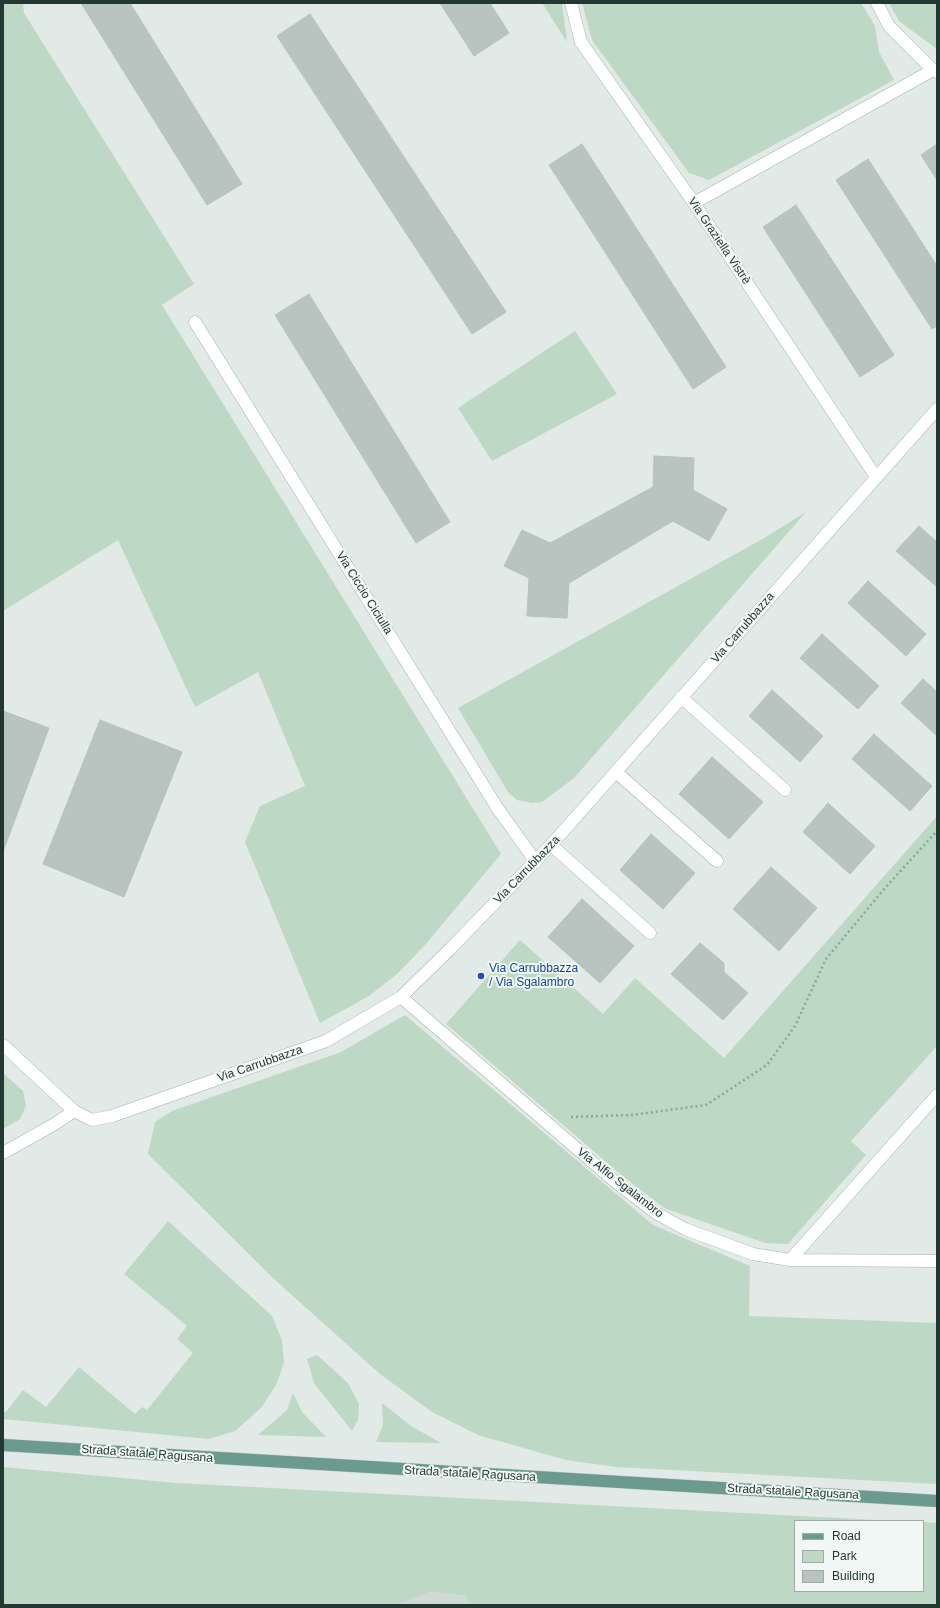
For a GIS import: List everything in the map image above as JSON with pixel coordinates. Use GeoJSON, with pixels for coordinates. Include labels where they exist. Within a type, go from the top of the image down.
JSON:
{"type":"FeatureCollection","features":[{"type":"Feature","properties":{"kind":"main road","name":"Strada statale Ragusana"},"geometry":{"type":"LineString","coordinates":[[3,1445],[937,1501]]}},
{"type":"Feature","properties":{"kind":"street","name":"Via Graziella Vistrè"},"geometry":{"type":"LineString","coordinates":[[570,3],[581,42],[694,203],[876,477]]}},
{"type":"Feature","properties":{"kind":"street"},"geometry":{"type":"LineString","coordinates":[[694,203],[935,71],[889,26],[877,3]]}},
{"type":"Feature","properties":{"kind":"street","name":"Via Ciccio Ciciulla"},"geometry":{"type":"LineString","coordinates":[[195,322],[498,809],[536,862]]}},
{"type":"Feature","properties":{"kind":"street","name":"Via Carrubbazza"},"geometry":{"type":"LineString","coordinates":[[3,1045],[74,1111],[92,1120],[112,1116],[326,1041],[401,997],[536,862],[937,409]]}},
{"type":"Feature","properties":{"kind":"street"},"geometry":{"type":"LineString","coordinates":[[682,697],[785,790]]}},
{"type":"Feature","properties":{"kind":"street"},"geometry":{"type":"LineString","coordinates":[[616,772],[717,861]]}},
{"type":"Feature","properties":{"kind":"street"},"geometry":{"type":"LineString","coordinates":[[551,845],[650,933]]}},
{"type":"Feature","properties":{"kind":"street","name":"Via Alfio Sgalambro"},"geometry":{"type":"LineString","coordinates":[[401,997],[538,1118],[612,1179],[656,1213],[685,1229],[754,1254],[790,1260],[937,1261]]}},
{"type":"Feature","properties":{"kind":"street"},"geometry":{"type":"LineString","coordinates":[[790,1260],[937,1095]]}},
{"type":"Feature","properties":{"kind":"street"},"geometry":{"type":"LineString","coordinates":[[3,1153],[53,1126],[74,1111]]}},
{"type":"Feature","properties":{"kind":"path"},"geometry":{"type":"LineString","coordinates":[[538,1118],[632,1115],[706,1105],[767,1065],[795,1026],[826,959],[937,831]]}},
{"type":"Feature","properties":{"kind":"shaded area"},"geometry":{"type":"Polygon","coordinates":[[[429,1592],[478,1598],[493,1605],[368,1605],[429,1592]]]}},
{"type":"Feature","properties":{"kind":"green space"},"geometry":{"type":"Polygon","coordinates":[[[3,3],[23,3],[24,13],[194,284],[162,305],[501,854],[425,945],[398,973],[369,996],[320,1023],[245,842],[260,806],[305,786],[258,672],[195,707],[118,540],[3,611],[3,3]]]}},
{"type":"Feature","properties":{"kind":"green space"},"geometry":{"type":"Polygon","coordinates":[[[542,3],[562,3],[567,42],[542,3]]]}},
{"type":"Feature","properties":{"kind":"green space"},"geometry":{"type":"Polygon","coordinates":[[[582,3],[861,3],[875,26],[879,52],[894,80],[709,180],[689,173],[592,40],[582,3]]]}},
{"type":"Feature","properties":{"kind":"green space"},"geometry":{"type":"Polygon","coordinates":[[[889,3],[937,3],[937,49],[899,21],[889,3]]]}},
{"type":"Feature","properties":{"kind":"green space"},"geometry":{"type":"Polygon","coordinates":[[[575,331],[617,394],[492,461],[458,408],[575,331]]]}},
{"type":"Feature","properties":{"kind":"green space"},"geometry":{"type":"Polygon","coordinates":[[[806,512],[574,778],[542,802],[532,803],[517,800],[508,792],[458,708],[766,537],[806,512]]]}},
{"type":"Feature","properties":{"kind":"green space"},"geometry":{"type":"Polygon","coordinates":[[[937,816],[937,1046],[851,1141],[866,1155],[788,1244],[765,1243],[664,1208],[620,1174],[446,1024],[520,940],[603,1014],[635,978],[724,1058],[937,816]]]}},
{"type":"Feature","properties":{"kind":"green space"},"geometry":{"type":"Polygon","coordinates":[[[405,1015],[653,1225],[750,1266],[749,1316],[937,1323],[937,1484],[616,1467],[566,1460],[478,1435],[432,1412],[380,1374],[274,1279],[148,1154],[155,1122],[172,1111],[341,1052],[405,1015]]]}},
{"type":"Feature","properties":{"kind":"green space"},"geometry":{"type":"Polygon","coordinates":[[[3,1073],[23,1091],[26,1106],[20,1119],[3,1129],[3,1073]]]}},
{"type":"Feature","properties":{"kind":"green space"},"geometry":{"type":"Polygon","coordinates":[[[168,1221],[272,1316],[282,1340],[284,1363],[276,1385],[261,1408],[235,1431],[209,1439],[3,1419],[3,1412],[6,1412],[23,1390],[46,1407],[79,1367],[135,1414],[142,1407],[147,1410],[193,1353],[177,1339],[187,1326],[124,1274],[168,1221]]]}},
{"type":"Feature","properties":{"kind":"green space"},"geometry":{"type":"Polygon","coordinates":[[[317,1355],[348,1383],[359,1404],[358,1420],[352,1431],[314,1383],[307,1359],[317,1355]]]}},
{"type":"Feature","properties":{"kind":"green space"},"geometry":{"type":"Polygon","coordinates":[[[293,1393],[302,1412],[326,1437],[258,1435],[287,1410],[293,1393]]]}},
{"type":"Feature","properties":{"kind":"green space"},"geometry":{"type":"Polygon","coordinates":[[[382,1403],[411,1426],[441,1443],[376,1442],[383,1425],[382,1403]]]}},
{"type":"Feature","properties":{"kind":"green space"},"geometry":{"type":"Polygon","coordinates":[[[3,1467],[177,1483],[876,1520],[794,1520],[794,1592],[924,1592],[924,1522],[937,1523],[937,1605],[475,1605],[465,1596],[429,1592],[395,1605],[3,1605],[3,1467]]]}},
{"type":"Feature","properties":{"kind":"building"},"geometry":{"type":"Polygon","coordinates":[[[81,3],[130,3],[242,184],[207,205],[81,3]]]}},
{"type":"Feature","properties":{"kind":"building"},"geometry":{"type":"Polygon","coordinates":[[[440,3],[490,3],[509,33],[474,56],[440,3]]]}},
{"type":"Feature","properties":{"kind":"building"},"geometry":{"type":"Polygon","coordinates":[[[310,14],[506,312],[472,334],[277,36],[310,14]]]}},
{"type":"Feature","properties":{"kind":"building"},"geometry":{"type":"Polygon","coordinates":[[[582,144],[726,367],[693,389],[549,165],[582,144]]]}},
{"type":"Feature","properties":{"kind":"building"},"geometry":{"type":"Polygon","coordinates":[[[937,144],[937,180],[921,155],[937,144]]]}},
{"type":"Feature","properties":{"kind":"building"},"geometry":{"type":"Polygon","coordinates":[[[868,159],[937,266],[937,326],[932,329],[836,180],[868,159]]]}},
{"type":"Feature","properties":{"kind":"building"},"geometry":{"type":"Polygon","coordinates":[[[796,205],[894,355],[860,377],[763,227],[796,205]]]}},
{"type":"Feature","properties":{"kind":"building"},"geometry":{"type":"Polygon","coordinates":[[[309,294],[450,522],[416,543],[275,315],[309,294]]]}},
{"type":"Feature","properties":{"kind":"building"},"geometry":{"type":"Polygon","coordinates":[[[654,456],[694,458],[693,490],[727,509],[709,541],[673,521],[569,583],[567,618],[527,616],[529,578],[504,566],[522,530],[550,543],[653,487],[654,456]]]}},
{"type":"Feature","properties":{"kind":"building"},"geometry":{"type":"Polygon","coordinates":[[[919,526],[937,542],[937,587],[896,551],[919,526]]]}},
{"type":"Feature","properties":{"kind":"building"},"geometry":{"type":"Polygon","coordinates":[[[868,581],[926,634],[906,656],[848,603],[868,581]]]}},
{"type":"Feature","properties":{"kind":"building"},"geometry":{"type":"Polygon","coordinates":[[[822,634],[879,686],[858,709],[800,658],[822,634]]]}},
{"type":"Feature","properties":{"kind":"building"},"geometry":{"type":"Polygon","coordinates":[[[923,679],[937,692],[937,736],[901,703],[923,679]]]}},
{"type":"Feature","properties":{"kind":"building"},"geometry":{"type":"Polygon","coordinates":[[[772,690],[823,736],[800,762],[749,716],[772,690]]]}},
{"type":"Feature","properties":{"kind":"building"},"geometry":{"type":"Polygon","coordinates":[[[3,711],[49,728],[4,849],[3,849],[3,711]]]}},
{"type":"Feature","properties":{"kind":"building"},"geometry":{"type":"Polygon","coordinates":[[[100,720],[182,752],[124,897],[43,864],[100,720]]]}},
{"type":"Feature","properties":{"kind":"building"},"geometry":{"type":"Polygon","coordinates":[[[874,734],[932,786],[910,811],[852,759],[874,734]]]}},
{"type":"Feature","properties":{"kind":"building"},"geometry":{"type":"Polygon","coordinates":[[[712,757],[763,802],[729,839],[679,794],[712,757]]]}},
{"type":"Feature","properties":{"kind":"building"},"geometry":{"type":"Polygon","coordinates":[[[828,803],[875,846],[850,874],[803,832],[828,803]]]}},
{"type":"Feature","properties":{"kind":"building"},"geometry":{"type":"Polygon","coordinates":[[[651,834],[695,873],[663,909],[620,870],[651,834]]]}},
{"type":"Feature","properties":{"kind":"building"},"geometry":{"type":"Polygon","coordinates":[[[771,867],[817,908],[779,951],[733,909],[771,867]]]}},
{"type":"Feature","properties":{"kind":"building"},"geometry":{"type":"Polygon","coordinates":[[[582,899],[634,946],[600,983],[548,937],[582,899]]]}},
{"type":"Feature","properties":{"kind":"building"},"geometry":{"type":"Polygon","coordinates":[[[700,943],[724,963],[724,972],[748,993],[723,1020],[671,974],[700,943]]]}},
{"type":"Feature","properties":{"kind":"place","name":"Via Carrubbazza / Via Sgalambro"},"geometry":{"type":"Point","coordinates":[481,976]}}]}
